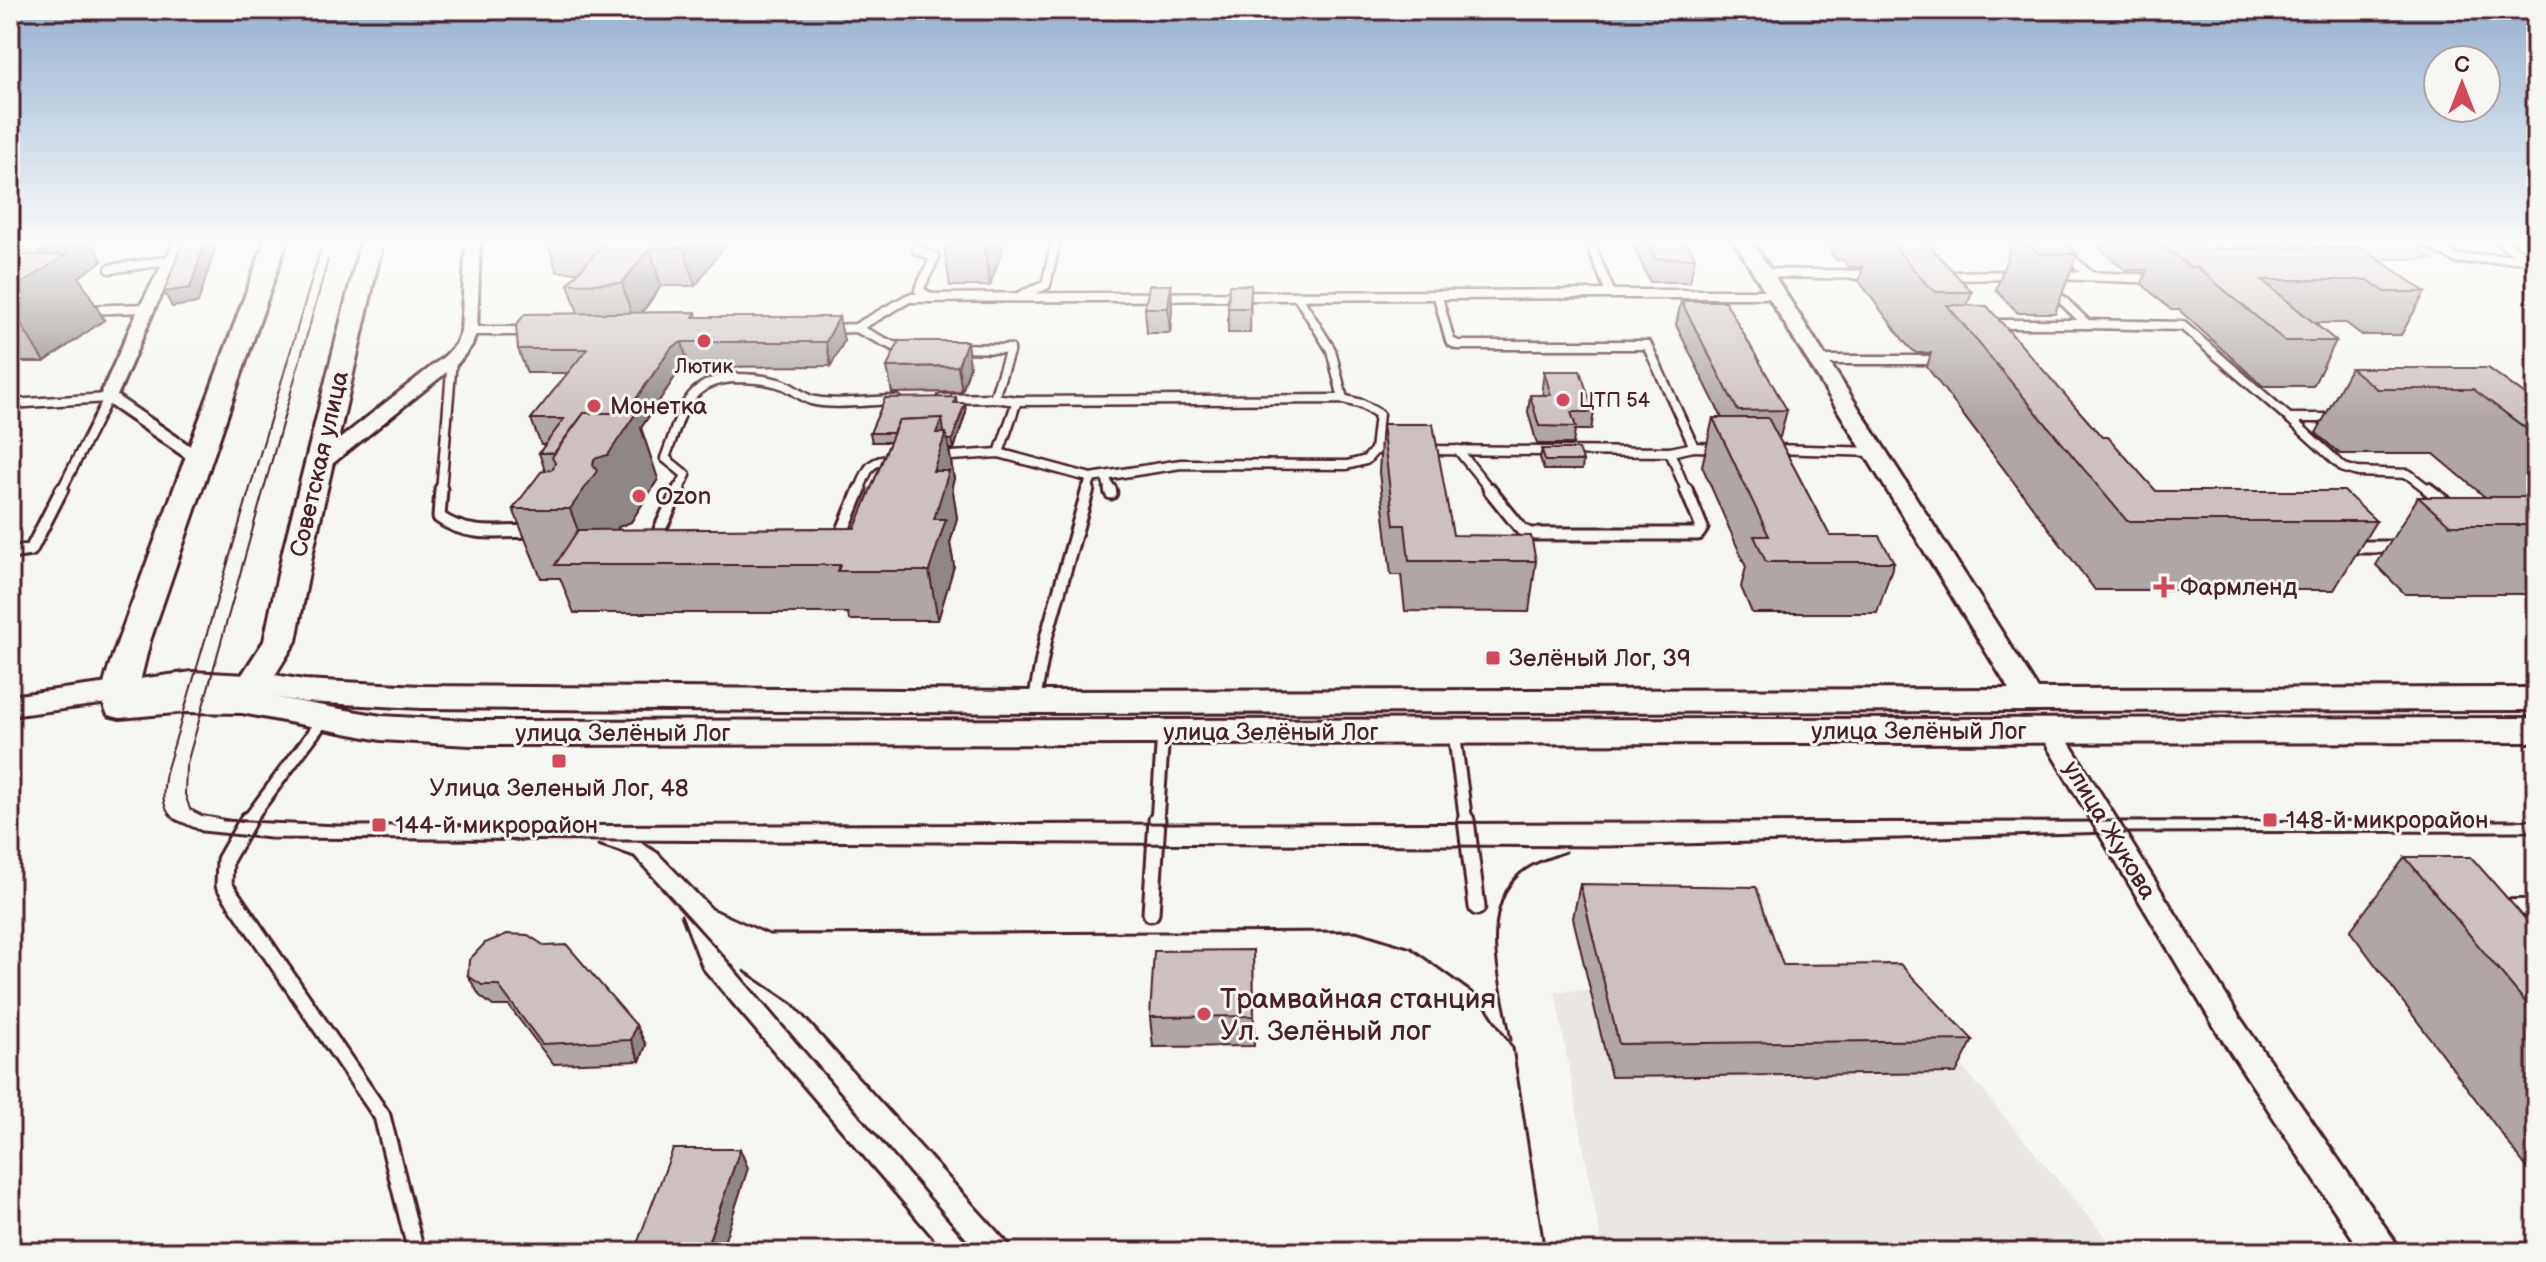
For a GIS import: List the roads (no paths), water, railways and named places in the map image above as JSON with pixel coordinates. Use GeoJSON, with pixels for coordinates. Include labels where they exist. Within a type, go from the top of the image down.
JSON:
{"type":"FeatureCollection","features":[{"type":"Feature","properties":{"kind":"main road"},"geometry":{"type":"LineString","coordinates":[[120,698],[134,641],[255,300]]}},
{"type":"Feature","properties":{"kind":"main road","name":"Советская улица"},"geometry":{"type":"LineString","coordinates":[[249,692],[280,641],[358,300]]}},
{"type":"Feature","properties":{"kind":"main road","name":"улица Зелёный Лог"},"geometry":{"type":"LineString","coordinates":[[120,698],[186,701],[249,692],[421,697],[1034,702],[2536,699]]}},
{"type":"Feature","properties":{"kind":"main road","name":"улица Зелёный Лог"},"geometry":{"type":"LineString","coordinates":[[249,692],[324,719],[381,728],[470,733],[2536,730]]}},
{"type":"Feature","properties":{"kind":"main road","name":"улица Жукова"},"geometry":{"type":"LineString","coordinates":[[2030,700],[2050,731]]}},
{"type":"Feature","properties":{"kind":"street"},"geometry":{"type":"LineString","coordinates":[[151,300],[108,398],[198,460]]}},
{"type":"Feature","properties":{"kind":"street"},"geometry":{"type":"LineString","coordinates":[[320,464],[452,359],[464,345],[469,331],[470,300]]}},
{"type":"Feature","properties":{"kind":"street","name":"улица Жукова"},"geometry":{"type":"LineString","coordinates":[[1782,300],[2030,700]]}},
{"type":"Feature","properties":{"kind":"street","name":"улица Зелёный Лог"},"geometry":{"type":"LineString","coordinates":[[10,706],[120,698]]}},
{"type":"Feature","properties":{"kind":"street","name":"улица Зелёный Лог"},"geometry":{"type":"LineString","coordinates":[[10,714],[120,698]]}},
{"type":"Feature","properties":{"kind":"street","name":"улица Жукова"},"geometry":{"type":"LineString","coordinates":[[2050,731],[2230,1027],[2382,1252]]}},
{"type":"Feature","properties":{"kind":"lane"},"geometry":{"type":"LineString","coordinates":[[825,329],[856,328],[906,300]]}},
{"type":"Feature","properties":{"kind":"lane"},"geometry":{"type":"LineString","coordinates":[[1300,300],[1331,350],[1343,399]]}},
{"type":"Feature","properties":{"kind":"lane"},"geometry":{"type":"LineString","coordinates":[[1439,300],[1450,341],[1457,345],[1640,344],[1650,347],[1694,447]]}},
{"type":"Feature","properties":{"kind":"lane"},"geometry":{"type":"LineString","coordinates":[[2063,300],[2087,324]]}},
{"type":"Feature","properties":{"kind":"lane"},"geometry":{"type":"LineString","coordinates":[[71,310],[147,308]]}},
{"type":"Feature","properties":{"kind":"lane"},"geometry":{"type":"LineString","coordinates":[[1971,324],[2183,326],[2344,468],[2413,475],[2459,513]]}},
{"type":"Feature","properties":{"kind":"lane"},"geometry":{"type":"LineString","coordinates":[[856,328],[893,346],[923,347]]}},
{"type":"Feature","properties":{"kind":"lane"},"geometry":{"type":"LineString","coordinates":[[469,331],[534,331]]}},
{"type":"Feature","properties":{"kind":"lane"},"geometry":{"type":"LineString","coordinates":[[937,347],[1010,349],[994,398]]}},
{"type":"Feature","properties":{"kind":"lane"},"geometry":{"type":"LineString","coordinates":[[452,359],[439,517],[446,525],[459,528],[544,531]]}},
{"type":"Feature","properties":{"kind":"lane"},"geometry":{"type":"LineString","coordinates":[[1820,360],[1961,360]]}},
{"type":"Feature","properties":{"kind":"lane"},"geometry":{"type":"LineString","coordinates":[[745,378],[753,366]]}},
{"type":"Feature","properties":{"kind":"lane"},"geometry":{"type":"LineString","coordinates":[[660,541],[654,530],[686,476],[665,458],[693,394],[711,382],[745,378],[786,385],[815,401],[916,399]]}},
{"type":"Feature","properties":{"kind":"lane"},"geometry":{"type":"LineString","coordinates":[[10,404],[108,398]]}},
{"type":"Feature","properties":{"kind":"lane"},"geometry":{"type":"LineString","coordinates":[[10,553],[31,550],[108,398]]}},
{"type":"Feature","properties":{"kind":"lane"},"geometry":{"type":"LineString","coordinates":[[926,457],[999,453],[1091,478],[1181,464],[1347,465],[1366,460],[1375,450],[1379,414],[1362,404],[1343,399],[931,399]]}},
{"type":"Feature","properties":{"kind":"lane"},"geometry":{"type":"LineString","coordinates":[[999,453],[1017,401]]}},
{"type":"Feature","properties":{"kind":"lane"},"geometry":{"type":"LineString","coordinates":[[2289,418],[2349,418]]}},
{"type":"Feature","properties":{"kind":"lane"},"geometry":{"type":"LineString","coordinates":[[1416,450],[1670,452],[1694,447],[1725,448]]}},
{"type":"Feature","properties":{"kind":"lane"},"geometry":{"type":"LineString","coordinates":[[1756,449],[1877,452]]}},
{"type":"Feature","properties":{"kind":"lane"},"geometry":{"type":"LineString","coordinates":[[1375,450],[1403,450]]}},
{"type":"Feature","properties":{"kind":"lane"},"geometry":{"type":"LineString","coordinates":[[1458,450],[1522,530],[1530,534],[1701,533],[1702,528],[1670,452]]}},
{"type":"Feature","properties":{"kind":"lane"},"geometry":{"type":"LineString","coordinates":[[833,554],[872,463],[912,458]]}},
{"type":"Feature","properties":{"kind":"lane"},"geometry":{"type":"LineString","coordinates":[[1106,477],[1111,493]]}},
{"type":"Feature","properties":{"kind":"lane"},"geometry":{"type":"LineString","coordinates":[[1034,702],[1046,638],[1091,478]]}},
{"type":"Feature","properties":{"kind":"lane"},"geometry":{"type":"LineString","coordinates":[[2331,547],[2409,547]]}},
{"type":"Feature","properties":{"kind":"lane"},"geometry":{"type":"LineString","coordinates":[[324,719],[246,823],[225,860],[224,885],[382,1116],[416,1252]]}},
{"type":"Feature","properties":{"kind":"lane"},"geometry":{"type":"LineString","coordinates":[[1151,913],[1163,732]]}},
{"type":"Feature","properties":{"kind":"lane"},"geometry":{"type":"LineString","coordinates":[[1454,732],[1477,907]]}},
{"type":"Feature","properties":{"kind":"lane"},"geometry":{"type":"LineString","coordinates":[[2487,910],[2536,907]]}},
{"type":"Feature","properties":{"kind":"tram line"},"geometry":{"type":"LineString","coordinates":[[177,822],[165,806],[166,772],[306,300]]}},
{"type":"Feature","properties":{"kind":"tram line"},"geometry":{"type":"LineString","coordinates":[[233,820],[202,815],[190,809],[185,794],[186,767],[317,300]]}},
{"type":"Feature","properties":{"kind":"tram line"},"geometry":{"type":"LineString","coordinates":[[175,820],[202,832],[270,839],[1607,847],[2112,833],[2536,832]]}},
{"type":"Feature","properties":{"kind":"tram line"},"geometry":{"type":"LineString","coordinates":[[223,820],[233,820]]}},
{"type":"Feature","properties":{"kind":"tram line"},"geometry":{"type":"LineString","coordinates":[[233,820],[339,825],[2517,820]]}},
{"type":"Feature","properties":{"kind":"tram line"},"geometry":{"type":"LineString","coordinates":[[233,820],[242,822]]}},
{"type":"Feature","properties":{"kind":"tram line"},"geometry":{"type":"LineString","coordinates":[[1654,822],[2536,820]]}},
{"type":"Feature","properties":{"kind":"tram line"},"geometry":{"type":"LineString","coordinates":[[642,842],[658,852],[712,908],[769,934],[1356,931],[1411,948],[1480,998],[1513,1048],[1545,1252]]}},
{"type":"Feature","properties":{"kind":"tram line"},"geometry":{"type":"LineString","coordinates":[[598,845],[634,857],[727,960],[976,1252]]}},
{"type":"Feature","properties":{"kind":"tram line"},"geometry":{"type":"LineString","coordinates":[[1511,1040],[1496,959],[1497,918],[1502,899],[1523,871],[1566,852]]}},
{"type":"Feature","properties":{"kind":"tram line"},"geometry":{"type":"LineString","coordinates":[[681,915],[702,969],[934,1240],[953,1252]]}},
{"type":"Feature","properties":{"kind":"tram line"},"geometry":{"type":"LineString","coordinates":[[744,971],[793,1004],[1007,1241],[1013,1252]]}},
{"type":"Feature","properties":{"kind":"place","name":"Лютик"},"geometry":{"type":"Point","coordinates":[704,341]}},
{"type":"Feature","properties":{"kind":"place","name":"ЦТП 54"},"geometry":{"type":"Point","coordinates":[1563,400]}},
{"type":"Feature","properties":{"kind":"place","name":"Монетка"},"geometry":{"type":"Point","coordinates":[594,406]}},
{"type":"Feature","properties":{"kind":"place","name":"Ozon"},"geometry":{"type":"Point","coordinates":[639,496]}},
{"type":"Feature","properties":{"kind":"place","name":"Фармленд"},"geometry":{"type":"Point","coordinates":[2164,587]}},
{"type":"Feature","properties":{"kind":"place","name":"Зелёный Лог, 39"},"geometry":{"type":"Point","coordinates":[1493,658]}},
{"type":"Feature","properties":{"kind":"place","name":"Улица Зеленый Лог, 48"},"geometry":{"type":"Point","coordinates":[559,761]}},
{"type":"Feature","properties":{"kind":"place","name":"148-й микрорайон"},"geometry":{"type":"Point","coordinates":[2270,820]}},
{"type":"Feature","properties":{"kind":"place","name":"144-й микрорайон"},"geometry":{"type":"Point","coordinates":[379,825]}},
{"type":"Feature","properties":{"kind":"place","name":"Трамвайная станция Ул. Зелёный лог"},"geometry":{"type":"Point","coordinates":[1204,1014]}}]}
